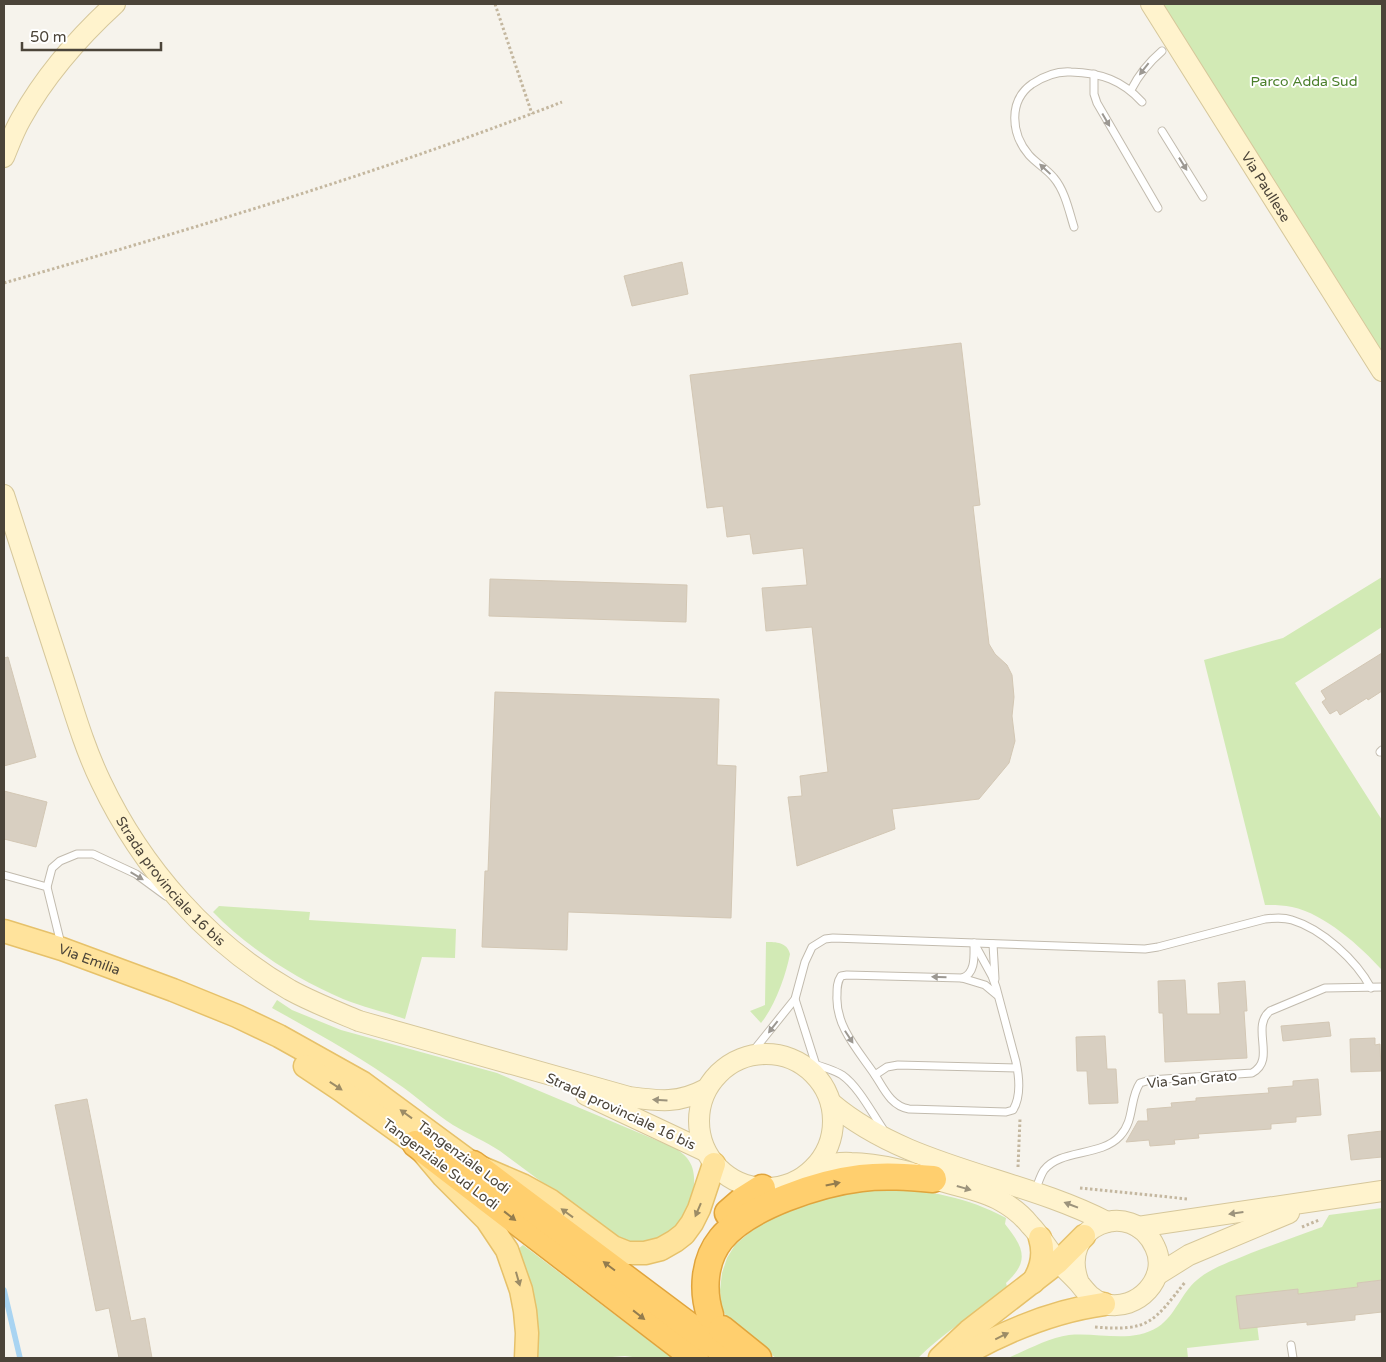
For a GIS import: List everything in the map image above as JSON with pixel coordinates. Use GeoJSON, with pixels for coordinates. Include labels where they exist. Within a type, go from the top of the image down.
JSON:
{"type":"FeatureCollection","features":[{"type":"Feature","properties":{"kind":"highway","name":"Tangenziale Sud Lodi"},"geometry":{"type":"LineString","coordinates":[[416,1144],[695,1358]]}},
{"type":"Feature","properties":{"kind":"highway","name":"Tangenziale Lodi"},"geometry":{"type":"LineString","coordinates":[[474,1164],[732,1358]]}},
{"type":"Feature","properties":{"kind":"highway"},"geometry":{"type":"LineString","coordinates":[[710,1315],[706,1302],[705,1287],[708,1268],[713,1251],[721,1239],[735,1225],[787,1198],[836,1183],[862,1178],[890,1176],[933,1179]]}},
{"type":"Feature","properties":{"kind":"highway"},"geometry":{"type":"LineString","coordinates":[[758,1358],[715,1322],[710,1315],[699,1289],[698,1272],[702,1254],[713,1230],[743,1200],[762,1188]]}},
{"type":"Feature","properties":{"kind":"main road"},"geometry":{"type":"LineString","coordinates":[[4,157],[20,120],[46,80],[72,48],[115,4]]}},
{"type":"Feature","properties":{"kind":"main road","name":"Via Paullese"},"geometry":{"type":"LineString","coordinates":[[1151,4],[1382,371]]}},
{"type":"Feature","properties":{"kind":"main road","name":"Strada provinciale 16 bis"},"geometry":{"type":"LineString","coordinates":[[4,495],[82,736],[101,781],[118,815],[143,854],[169,889],[196,918],[226,945],[290,990],[359,1021],[629,1097],[680,1100],[706,1089]]}},
{"type":"Feature","properties":{"kind":"main road","name":"Via Emilia"},"geometry":{"type":"LineString","coordinates":[[4,932],[62,949],[173,990]]}},
{"type":"Feature","properties":{"kind":"main road","name":"Tangenziale Sud Lodi"},"geometry":{"type":"LineString","coordinates":[[173,990],[306,1067],[416,1144]]}},
{"type":"Feature","properties":{"kind":"main road","name":"Tangenziale Lodi"},"geometry":{"type":"LineString","coordinates":[[173,990],[237,1016],[332,1065],[390,1102],[474,1164]]}},
{"type":"Feature","properties":{"kind":"main road"},"geometry":{"type":"LineString","coordinates":[[770,1054],[790,1058],[807,1067],[818,1074],[831,1103],[834,1121],[832,1138],[825,1154],[814,1168],[799,1180],[781,1187],[762,1188],[744,1184],[727,1176],[710,1157],[699,1131],[699,1109],[706,1089],[716,1076],[729,1065],[750,1055],[770,1054]]}},
{"type":"Feature","properties":{"kind":"main road","name":"Strada provinciale 16 bis"},"geometry":{"type":"LineString","coordinates":[[537,1072],[710,1157]]}},
{"type":"Feature","properties":{"kind":"main road"},"geometry":{"type":"LineString","coordinates":[[831,1103],[851,1119],[896,1144],[934,1159],[1037,1185],[1107,1222]]}},
{"type":"Feature","properties":{"kind":"main road"},"geometry":{"type":"LineString","coordinates":[[416,1144],[443,1176],[486,1220],[507,1250],[525,1311],[527,1333],[526,1358]]}},
{"type":"Feature","properties":{"kind":"main road"},"geometry":{"type":"LineString","coordinates":[[474,1164],[522,1185],[551,1201],[613,1247],[628,1253],[645,1253],[661,1249],[675,1242],[692,1223],[699,1209],[710,1157]]}},
{"type":"Feature","properties":{"kind":"main road"},"geometry":{"type":"LineString","coordinates":[[814,1168],[833,1163],[868,1164],[933,1179],[986,1194],[1001,1201],[1021,1215],[1058,1262],[1092,1298],[1104,1304]]}},
{"type":"Feature","properties":{"kind":"main road"},"geometry":{"type":"LineString","coordinates":[[1138,1227],[1382,1191]]}},
{"type":"Feature","properties":{"kind":"main road"},"geometry":{"type":"LineString","coordinates":[[1157,1275],[1189,1255],[1319,1201]]}},
{"type":"Feature","properties":{"kind":"main road"},"geometry":{"type":"LineString","coordinates":[[940,1358],[969,1331],[1058,1262],[1094,1227],[1107,1222],[1123,1222],[1138,1227],[1149,1236],[1156,1248],[1157,1275],[1151,1287],[1136,1300],[1117,1305],[1104,1304],[1082,1307],[1056,1314],[1009,1333],[958,1358]]}},
{"type":"Feature","properties":{"kind":"main road"},"geometry":{"type":"LineString","coordinates":[[1079,1283],[1075,1274],[1074,1261],[1077,1248],[1084,1236]]}},
{"type":"Feature","properties":{"kind":"main road"},"geometry":{"type":"LineString","coordinates":[[1033,1282],[1042,1266],[1043,1246],[1040,1238]]}},
{"type":"Feature","properties":{"kind":"lane"},"geometry":{"type":"LineString","coordinates":[[1131,90],[1140,73],[1162,51]]}},
{"type":"Feature","properties":{"kind":"lane"},"geometry":{"type":"LineString","coordinates":[[1074,227],[1063,193],[1054,178],[1028,154],[1018,135],[1014,115],[1018,99],[1026,89],[1041,78],[1063,71],[1094,74],[1113,80],[1131,90],[1142,102]]}},
{"type":"Feature","properties":{"kind":"lane"},"geometry":{"type":"LineString","coordinates":[[1094,74],[1096,103],[1158,208]]}},
{"type":"Feature","properties":{"kind":"lane"},"geometry":{"type":"LineString","coordinates":[[1162,131],[1203,197]]}},
{"type":"Feature","properties":{"kind":"lane"},"geometry":{"type":"LineString","coordinates":[[62,949],[47,888],[52,868],[60,861],[77,854],[93,854],[136,874],[196,918]]}},
{"type":"Feature","properties":{"kind":"lane"},"geometry":{"type":"LineString","coordinates":[[4,874],[47,888]]}},
{"type":"Feature","properties":{"kind":"lane"},"geometry":{"type":"LineString","coordinates":[[750,1055],[795,999],[808,953],[817,942],[833,938],[1145,949],[1265,919],[1283,918],[1309,928],[1332,944],[1357,966],[1371,988]]}},
{"type":"Feature","properties":{"kind":"lane"},"geometry":{"type":"LineString","coordinates":[[962,978],[968,975],[972,967],[974,943]]}},
{"type":"Feature","properties":{"kind":"lane"},"geometry":{"type":"LineString","coordinates":[[974,943],[996,987],[999,997],[1017,1068],[1017,1101],[1014,1110],[1006,1112],[902,1108],[892,1101],[842,1025],[836,1000],[839,979],[847,975],[962,978],[985,984],[999,997]]}},
{"type":"Feature","properties":{"kind":"lane"},"geometry":{"type":"LineString","coordinates":[[992,944],[996,987]]}},
{"type":"Feature","properties":{"kind":"lane","name":"Via San Grato"},"geometry":{"type":"LineString","coordinates":[[1037,1185],[1044,1170],[1054,1162],[1101,1148],[1116,1141],[1130,1121],[1135,1092],[1140,1084],[1150,1080],[1252,1073],[1257,1070],[1263,1061],[1262,1022],[1270,1010],[1325,988],[1382,988]]}},
{"type":"Feature","properties":{"kind":"lane"},"geometry":{"type":"LineString","coordinates":[[795,999],[818,1074],[841,1074],[850,1082],[885,1133],[896,1144]]}},
{"type":"Feature","properties":{"kind":"lane"},"geometry":{"type":"LineString","coordinates":[[874,1075],[886,1067],[898,1065],[1017,1068]]}},
{"type":"Feature","properties":{"kind":"lane"},"geometry":{"type":"LineString","coordinates":[[1291,1345],[1293,1358]]}},
{"type":"Feature","properties":{"kind":"path"},"geometry":{"type":"LineString","coordinates":[[496,4],[532,114]]}},
{"type":"Feature","properties":{"kind":"path"},"geometry":{"type":"LineString","coordinates":[[4,283],[340,181],[562,102]]}},
{"type":"Feature","properties":{"kind":"path"},"geometry":{"type":"LineString","coordinates":[[1014,1110],[1020,1119],[1019,1173],[1037,1185]]}},
{"type":"Feature","properties":{"kind":"path"},"geometry":{"type":"LineString","coordinates":[[1072,1187],[1193,1199]]}},
{"type":"Feature","properties":{"kind":"green space","name":"Parco Adda Sud"},"geometry":{"type":"Polygon","coordinates":[[[1163,4],[1382,4],[1382,352],[1366,326],[1163,4]]]}},
{"type":"Feature","properties":{"kind":"green space"},"geometry":{"type":"Polygon","coordinates":[[[1382,577],[1382,627],[1295,683],[1382,820],[1382,970],[1353,941],[1317,916],[1292,907],[1265,905],[1204,660],[1283,638],[1382,577]]]}},
{"type":"Feature","properties":{"kind":"green space"},"geometry":{"type":"Polygon","coordinates":[[[219,906],[310,912],[309,920],[456,929],[455,958],[422,957],[405,1019],[343,999],[308,982],[274,962],[227,926],[213,912],[219,906]]]}},
{"type":"Feature","properties":{"kind":"green space"},"geometry":{"type":"Polygon","coordinates":[[[766,942],[784,945],[790,954],[779,990],[771,1008],[761,1023],[750,1011],[765,1005],[766,942]]]}},
{"type":"Feature","properties":{"kind":"green space"},"geometry":{"type":"Polygon","coordinates":[[[277,1000],[292,1010],[341,1030],[497,1073],[675,1148],[687,1158],[694,1173],[689,1206],[678,1224],[663,1237],[643,1244],[620,1240],[500,1151],[453,1125],[404,1088],[356,1056],[272,1008],[277,1000]]]}},
{"type":"Feature","properties":{"kind":"green space"},"geometry":{"type":"Polygon","coordinates":[[[886,1187],[948,1196],[977,1205],[1006,1218],[1005,1224],[1017,1240],[1022,1254],[1019,1268],[1006,1283],[1008,1290],[950,1331],[918,1358],[776,1358],[736,1329],[727,1318],[721,1306],[720,1290],[722,1273],[727,1258],[735,1245],[750,1232],[772,1218],[823,1197],[886,1187]]]}},
{"type":"Feature","properties":{"kind":"green space"},"geometry":{"type":"Polygon","coordinates":[[[1382,1208],[1382,1280],[1357,1283],[1358,1287],[1298,1294],[1298,1290],[1257,1324],[1259,1340],[1187,1348],[1188,1358],[1008,1358],[1045,1341],[1069,1335],[1126,1336],[1148,1332],[1164,1322],[1191,1285],[1203,1275],[1216,1268],[1322,1227],[1329,1215],[1382,1208]]]}},
{"type":"Feature","properties":{"kind":"green space"},"geometry":{"type":"Polygon","coordinates":[[[523,1245],[672,1358],[625,1356],[534,1358],[517,1250],[523,1245]]]}},
{"type":"Feature","properties":{"kind":"building"},"geometry":{"type":"Polygon","coordinates":[[[682,262],[688,294],[632,306],[624,276],[682,262]]]}},
{"type":"Feature","properties":{"kind":"building"},"geometry":{"type":"Polygon","coordinates":[[[961,343],[980,505],[973,506],[989,644],[995,654],[1007,665],[1012,675],[1014,697],[1012,716],[1015,741],[1009,763],[979,799],[892,809],[895,829],[797,866],[788,797],[802,796],[800,776],[828,772],[812,627],[766,631],[762,588],[807,585],[803,548],[753,554],[750,534],[727,537],[723,506],[707,508],[690,375],[961,343]]]}},
{"type":"Feature","properties":{"kind":"building"},"geometry":{"type":"Polygon","coordinates":[[[490,579],[687,585],[686,622],[489,616],[490,579]]]}},
{"type":"Feature","properties":{"kind":"building"},"geometry":{"type":"Polygon","coordinates":[[[1382,653],[1382,691],[1340,715],[1337,710],[1330,714],[1322,702],[1326,699],[1321,691],[1382,653]]]}},
{"type":"Feature","properties":{"kind":"building"},"geometry":{"type":"Polygon","coordinates":[[[8,657],[36,757],[4,766],[4,658],[8,657]]]}},
{"type":"Feature","properties":{"kind":"building"},"geometry":{"type":"Polygon","coordinates":[[[495,692],[719,699],[717,765],[736,766],[731,918],[568,912],[567,950],[482,947],[485,871],[488,871],[495,692]]]}},
{"type":"Feature","properties":{"kind":"building"},"geometry":{"type":"Polygon","coordinates":[[[4,791],[47,802],[36,847],[4,839],[4,791]]]}},
{"type":"Feature","properties":{"kind":"building"},"geometry":{"type":"Polygon","coordinates":[[[1185,980],[1187,1014],[1220,1014],[1218,983],[1245,981],[1247,1011],[1244,1011],[1247,1058],[1165,1062],[1163,1013],[1159,1013],[1158,981],[1185,980]]]}},
{"type":"Feature","properties":{"kind":"building"},"geometry":{"type":"Polygon","coordinates":[[[1329,1022],[1331,1036],[1283,1041],[1281,1026],[1329,1022]]]}},
{"type":"Feature","properties":{"kind":"building"},"geometry":{"type":"Polygon","coordinates":[[[1105,1036],[1107,1069],[1116,1069],[1118,1103],[1089,1104],[1087,1071],[1077,1071],[1076,1037],[1105,1036]]]}},
{"type":"Feature","properties":{"kind":"building"},"geometry":{"type":"Polygon","coordinates":[[[1375,1038],[1375,1045],[1380,1044],[1381,1071],[1351,1072],[1350,1039],[1375,1038]]]}},
{"type":"Feature","properties":{"kind":"building"},"geometry":{"type":"Polygon","coordinates":[[[1318,1079],[1321,1115],[1296,1117],[1296,1122],[1271,1124],[1271,1129],[1198,1134],[1199,1138],[1174,1140],[1175,1144],[1150,1146],[1149,1140],[1126,1142],[1138,1121],[1148,1121],[1147,1109],[1172,1107],[1171,1103],[1196,1101],[1196,1098],[1269,1093],[1268,1088],[1293,1086],[1293,1081],[1318,1079]]]}},
{"type":"Feature","properties":{"kind":"building"},"geometry":{"type":"Polygon","coordinates":[[[87,1099],[131,1321],[145,1318],[152,1358],[119,1358],[109,1308],[96,1311],[55,1105],[87,1099]]]}},
{"type":"Feature","properties":{"kind":"building"},"geometry":{"type":"Polygon","coordinates":[[[1382,1131],[1382,1157],[1351,1160],[1348,1135],[1382,1131]]]}},
{"type":"Feature","properties":{"kind":"building"},"geometry":{"type":"Polygon","coordinates":[[[1382,1280],[1382,1312],[1355,1315],[1355,1320],[1307,1325],[1307,1322],[1240,1329],[1236,1296],[1298,1289],[1298,1294],[1358,1287],[1357,1283],[1382,1280]]]}},
{"type":"Feature","properties":{"kind":"waterway"},"geometry":{"type":"LineString","coordinates":[[4,1290],[20,1358]]}}]}
